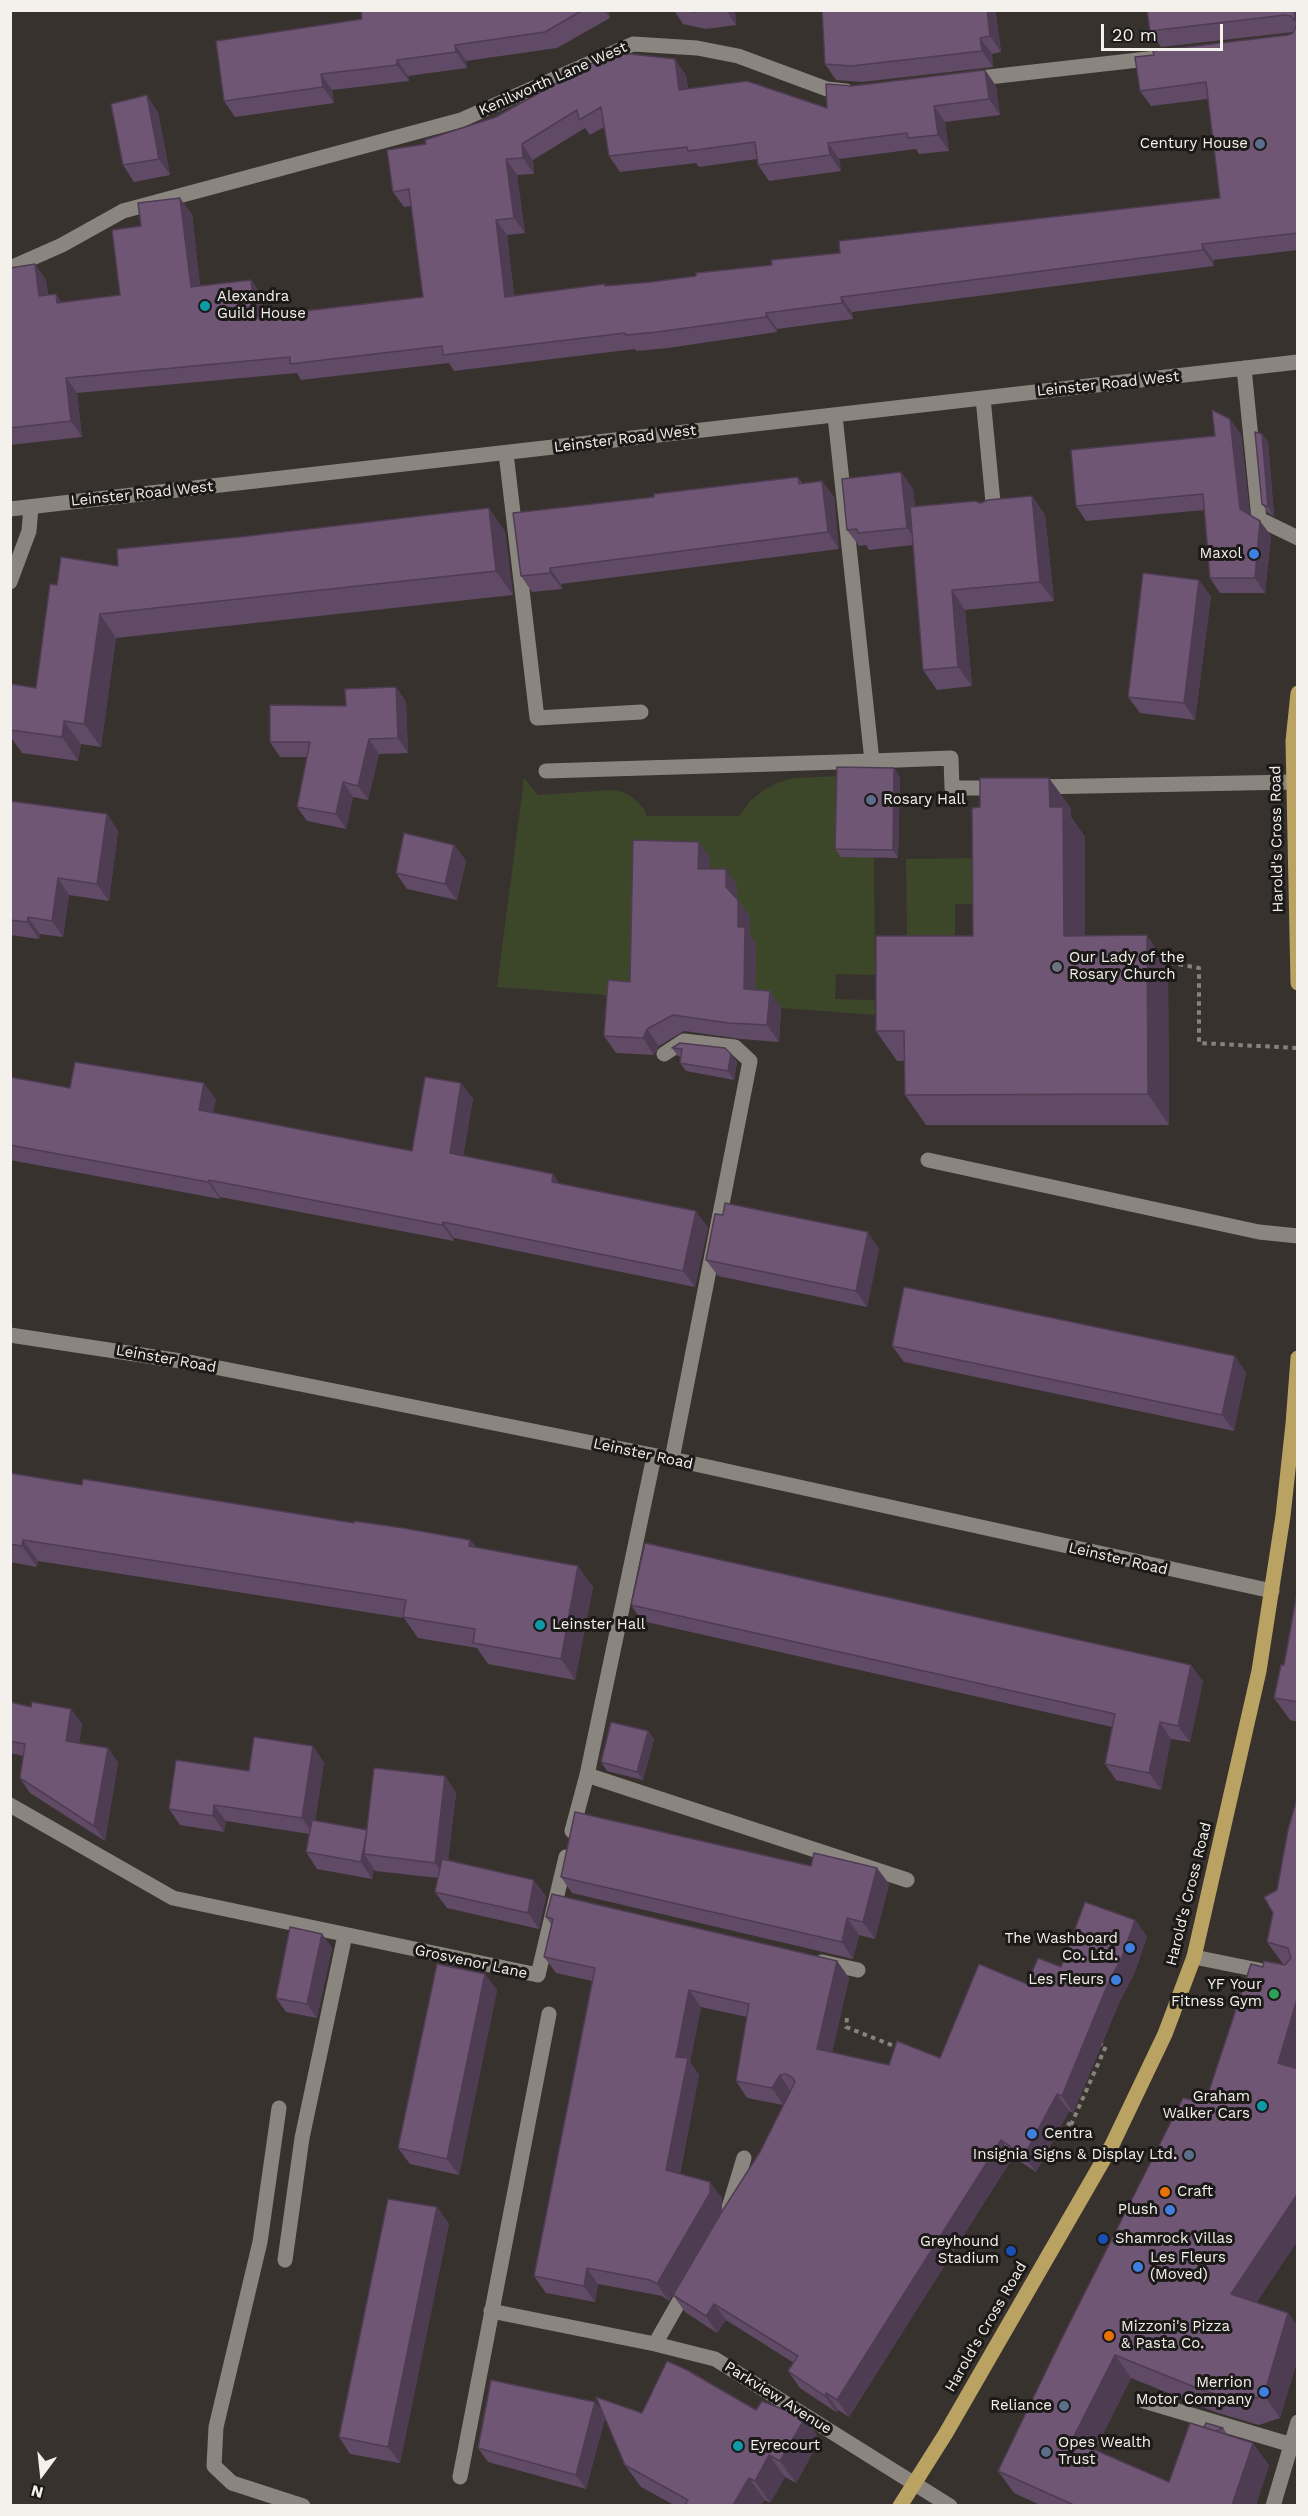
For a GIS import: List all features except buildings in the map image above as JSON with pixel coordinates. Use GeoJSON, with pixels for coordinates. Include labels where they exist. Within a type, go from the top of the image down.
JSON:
{"type":"FeatureCollection","features":[{"type":"Feature","properties":{"kind":"main road","name":"Harold's Cross Road"},"geometry":{"type":"LineString","coordinates":[[1298,693],[1293,741],[1298,983]]}},
{"type":"Feature","properties":{"kind":"main road","name":"Harold's Cross Road"},"geometry":{"type":"LineString","coordinates":[[900,2505],[946,2433],[1112,2145],[1165,2034],[1194,1957],[1259,1671],[1272,1592],[1293,1424],[1298,1358]]}},
{"type":"Feature","properties":{"kind":"street","name":"Kenilworth Lane West"},"geometry":{"type":"LineString","coordinates":[[10,268],[39,257],[123,211],[461,120],[633,44],[697,48],[738,56],[827,89],[862,92]]}},
{"type":"Feature","properties":{"kind":"street"},"geometry":{"type":"LineString","coordinates":[[954,81],[1172,56]]}},
{"type":"Feature","properties":{"kind":"street","name":"Leinster Road West"},"geometry":{"type":"LineString","coordinates":[[10,509],[1298,362]]}},
{"type":"Feature","properties":{"kind":"street"},"geometry":{"type":"LineString","coordinates":[[1244,368],[1259,519],[1298,538]]}},
{"type":"Feature","properties":{"kind":"street"},"geometry":{"type":"LineString","coordinates":[[983,398],[994,513]]}},
{"type":"Feature","properties":{"kind":"street"},"geometry":{"type":"LineString","coordinates":[[835,416],[872,761]]}},
{"type":"Feature","properties":{"kind":"street"},"geometry":{"type":"LineString","coordinates":[[506,453],[537,718],[641,712]]}},
{"type":"Feature","properties":{"kind":"street"},"geometry":{"type":"LineString","coordinates":[[10,582],[29,531],[31,507]]}},
{"type":"Feature","properties":{"kind":"street"},"geometry":{"type":"LineString","coordinates":[[546,771],[951,758],[952,788],[1294,782]]}},
{"type":"Feature","properties":{"kind":"street"},"geometry":{"type":"LineString","coordinates":[[664,1054],[684,1041],[735,1047],[750,1061],[672,1459]]}},
{"type":"Feature","properties":{"kind":"street"},"geometry":{"type":"LineString","coordinates":[[928,1160],[1259,1232],[1298,1236]]}},
{"type":"Feature","properties":{"kind":"street","name":"Leinster Road"},"geometry":{"type":"LineString","coordinates":[[10,1335],[194,1363],[672,1459],[1272,1592]]}},
{"type":"Feature","properties":{"kind":"street","name":"Grosvenor Lane"},"geometry":{"type":"LineString","coordinates":[[10,1805],[173,1898],[538,1975],[561,1900],[654,1456]]}},
{"type":"Feature","properties":{"kind":"street"},"geometry":{"type":"LineString","coordinates":[[587,1774],[907,1880]]}},
{"type":"Feature","properties":{"kind":"street"},"geometry":{"type":"LineString","coordinates":[[285,2260],[302,2138],[345,1935]]}},
{"type":"Feature","properties":{"kind":"street"},"geometry":{"type":"LineString","coordinates":[[1194,1957],[1298,1978]]}},
{"type":"Feature","properties":{"kind":"street"},"geometry":{"type":"LineString","coordinates":[[811,1959],[858,1970]]}},
{"type":"Feature","properties":{"kind":"street"},"geometry":{"type":"LineString","coordinates":[[460,2476],[549,2014]]}},
{"type":"Feature","properties":{"kind":"street"},"geometry":{"type":"LineString","coordinates":[[279,2108],[260,2242],[216,2427],[214,2466],[232,2483],[303,2505]]}},
{"type":"Feature","properties":{"kind":"street"},"geometry":{"type":"LineString","coordinates":[[744,2158],[724,2225],[752,2181]]}},
{"type":"Feature","properties":{"kind":"street"},"geometry":{"type":"LineString","coordinates":[[655,2344],[695,2275]]}},
{"type":"Feature","properties":{"kind":"street","name":"Parkview Avenue"},"geometry":{"type":"LineString","coordinates":[[490,2311],[655,2344],[715,2359],[913,2482]]}},
{"type":"Feature","properties":{"kind":"street"},"geometry":{"type":"LineString","coordinates":[[1144,2401],[1292,2445]]}},
{"type":"Feature","properties":{"kind":"street"},"geometry":{"type":"LineString","coordinates":[[1273,2505],[1298,2422]]}},
{"type":"Feature","properties":{"kind":"street"},"geometry":{"type":"LineString","coordinates":[[913,2482],[950,2505]]}},
{"type":"Feature","properties":{"kind":"path"},"geometry":{"type":"LineString","coordinates":[[1155,960],[1199,968],[1199,1043],[1298,1048]]}},
{"type":"Feature","properties":{"kind":"path"},"geometry":{"type":"LineString","coordinates":[[847,2018],[846,2027],[902,2049]]}},
{"type":"Feature","properties":{"kind":"path"},"geometry":{"type":"LineString","coordinates":[[1071,2125],[1106,2046],[1096,2042]]}},
{"type":"Feature","properties":{"kind":"path"},"geometry":{"type":"LineString","coordinates":[[1051,2115],[1112,2145]]}},
{"type":"Feature","properties":{"kind":"green space"},"geometry":{"type":"Polygon","coordinates":[[[841,776],[874,858],[875,975],[836,974],[835,999],[874,1000],[875,1015],[497,987],[524,778],[538,795],[611,790],[623,792],[635,799],[647,816],[739,816],[750,801],[767,788],[780,782],[793,778],[841,776]]]}},
{"type":"Feature","properties":{"kind":"green space"},"geometry":{"type":"Polygon","coordinates":[[[978,858],[978,904],[955,904],[955,947],[907,947],[906,859],[978,858]]]}},
{"type":"Feature","properties":{"kind":"place","name":"Century House"},"geometry":{"type":"Point","coordinates":[1260,144]}},
{"type":"Feature","properties":{"kind":"place","name":"Alexandra Guild House"},"geometry":{"type":"Point","coordinates":[205,306]}},
{"type":"Feature","properties":{"kind":"place","name":"Maxol"},"geometry":{"type":"Point","coordinates":[1254,554]}},
{"type":"Feature","properties":{"kind":"place","name":"Rosary Hall"},"geometry":{"type":"Point","coordinates":[871,800]}},
{"type":"Feature","properties":{"kind":"place","name":"Our Lady of the Rosary Church"},"geometry":{"type":"Point","coordinates":[1057,967]}},
{"type":"Feature","properties":{"kind":"place","name":"Leinster Hall"},"geometry":{"type":"Point","coordinates":[540,1625]}},
{"type":"Feature","properties":{"kind":"place","name":"The Washboard Co. Ltd."},"geometry":{"type":"Point","coordinates":[1130,1948]}},
{"type":"Feature","properties":{"kind":"place","name":"Les Fleurs"},"geometry":{"type":"Point","coordinates":[1116,1980]}},
{"type":"Feature","properties":{"kind":"place","name":"YF Your Fitness Gym"},"geometry":{"type":"Point","coordinates":[1274,1994]}},
{"type":"Feature","properties":{"kind":"place","name":"Graham Walker Cars"},"geometry":{"type":"Point","coordinates":[1262,2106]}},
{"type":"Feature","properties":{"kind":"place","name":"Centra"},"geometry":{"type":"Point","coordinates":[1032,2134]}},
{"type":"Feature","properties":{"kind":"place","name":"Insignia Signs & Display Ltd."},"geometry":{"type":"Point","coordinates":[1189,2155]}},
{"type":"Feature","properties":{"kind":"place","name":"Craft"},"geometry":{"type":"Point","coordinates":[1165,2192]}},
{"type":"Feature","properties":{"kind":"place","name":"Plush"},"geometry":{"type":"Point","coordinates":[1170,2210]}},
{"type":"Feature","properties":{"kind":"place","name":"Shamrock Villas"},"geometry":{"type":"Point","coordinates":[1103,2239]}},
{"type":"Feature","properties":{"kind":"place","name":"Greyhound Stadium"},"geometry":{"type":"Point","coordinates":[1011,2251]}},
{"type":"Feature","properties":{"kind":"place","name":"Les Fleurs (Moved)"},"geometry":{"type":"Point","coordinates":[1138,2267]}},
{"type":"Feature","properties":{"kind":"place","name":"Mizzoni's Pizza & Pasta Co."},"geometry":{"type":"Point","coordinates":[1109,2336]}},
{"type":"Feature","properties":{"kind":"place","name":"Merrion Motor Company"},"geometry":{"type":"Point","coordinates":[1264,2392]}},
{"type":"Feature","properties":{"kind":"place","name":"Reliance"},"geometry":{"type":"Point","coordinates":[1064,2406]}},
{"type":"Feature","properties":{"kind":"place","name":"Eyrecourt"},"geometry":{"type":"Point","coordinates":[738,2446]}},
{"type":"Feature","properties":{"kind":"place","name":"Opes Wealth Trust"},"geometry":{"type":"Point","coordinates":[1046,2452]}}]}
